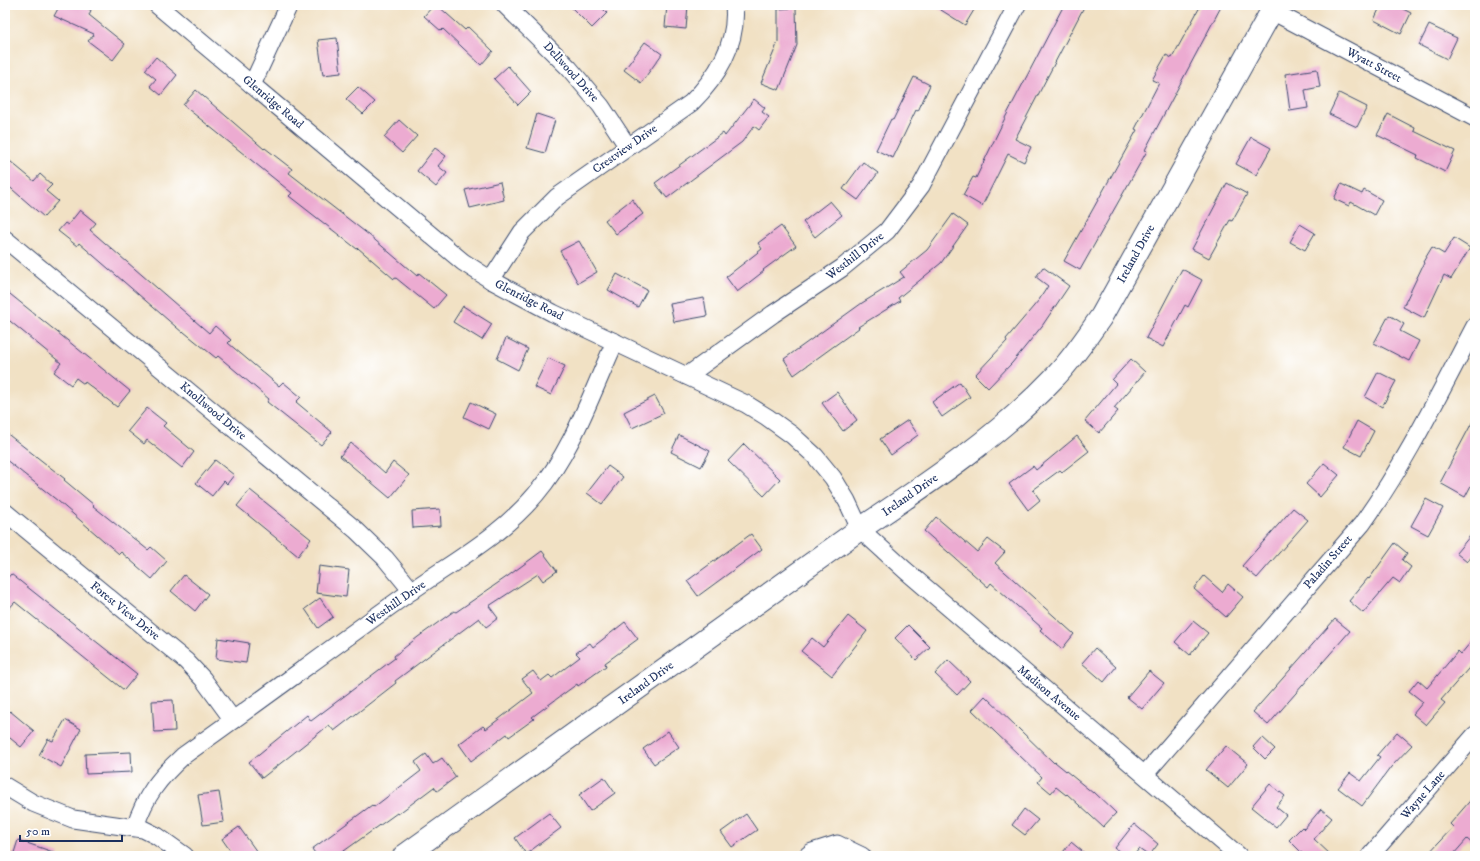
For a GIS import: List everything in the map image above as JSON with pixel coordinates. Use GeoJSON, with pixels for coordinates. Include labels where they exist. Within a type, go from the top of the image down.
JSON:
{"type":"FeatureCollection","features":[{"type":"Feature","properties":{"kind":"main road","name":"Ireland Drive"},"geometry":{"type":"LineString","coordinates":[[404,856],[860,529],[928,483],[1028,405],[1078,350],[1101,317],[1274,8]]}},
{"type":"Feature","properties":{"kind":"street","name":"Glenridge Road"},"geometry":{"type":"LineString","coordinates":[[157,5],[463,262],[490,280],[615,342],[746,404],[792,435],[815,456],[832,478],[847,501],[860,529]]}},
{"type":"Feature","properties":{"kind":"street"},"geometry":{"type":"LineString","coordinates":[[252,85],[289,5]]}},
{"type":"Feature","properties":{"kind":"street","name":"Dellwood Drive"},"geometry":{"type":"LineString","coordinates":[[505,5],[569,68],[601,106],[628,147]]}},
{"type":"Feature","properties":{"kind":"street","name":"Crestview Drive"},"geometry":{"type":"LineString","coordinates":[[490,280],[522,232],[538,214],[557,197],[691,103],[706,88],[720,67],[729,48],[733,29],[734,5]]}},
{"type":"Feature","properties":{"kind":"street","name":"Westhill Drive"},"geometry":{"type":"LineString","coordinates":[[687,376],[842,268],[887,231],[921,186],[1017,5]]}},
{"type":"Feature","properties":{"kind":"street","name":"Wyatt Street"},"geometry":{"type":"LineString","coordinates":[[1274,8],[1475,118]]}},
{"type":"Feature","properties":{"kind":"street","name":"Knollwood Drive"},"geometry":{"type":"LineString","coordinates":[[5,239],[356,530],[385,558],[412,591]]}},
{"type":"Feature","properties":{"kind":"street","name":"Paladin Street"},"geometry":{"type":"LineString","coordinates":[[1145,774],[1362,524],[1407,457],[1475,326]]}},
{"type":"Feature","properties":{"kind":"street","name":"Westhill Drive"},"geometry":{"type":"LineString","coordinates":[[135,827],[149,793],[164,773],[183,756],[412,591],[489,539],[515,517],[536,494],[566,450],[615,342]]}},
{"type":"Feature","properties":{"kind":"street","name":"Forest View Drive"},"geometry":{"type":"LineString","coordinates":[[5,512],[186,661],[203,679],[233,720]]}},
{"type":"Feature","properties":{"kind":"street","name":"Madison Avenue"},"geometry":{"type":"LineString","coordinates":[[860,529],[905,570],[1239,856]]}},
{"type":"Feature","properties":{"kind":"street","name":"Wayne Lane"},"geometry":{"type":"LineString","coordinates":[[1370,856],[1475,735]]}},
{"type":"Feature","properties":{"kind":"street"},"geometry":{"type":"LineString","coordinates":[[5,786],[33,803],[73,819],[135,827],[157,836],[184,856]]}},
{"type":"Feature","properties":{"kind":"street"},"geometry":{"type":"LineString","coordinates":[[807,856],[812,852],[837,844],[862,856]]}},
{"type":"Feature","properties":{"kind":"building"},"geometry":{"type":"Polygon","coordinates":[[[60,5],[80,5],[91,10],[89,15],[125,44],[113,60],[88,41],[94,34],[54,16],[60,5]]]}},
{"type":"Feature","properties":{"kind":"building"},"geometry":{"type":"Polygon","coordinates":[[[434,5],[437,5],[465,30],[468,27],[493,51],[481,65],[443,29],[441,31],[424,16],[434,5]]]}},
{"type":"Feature","properties":{"kind":"building"},"geometry":{"type":"Polygon","coordinates":[[[569,5],[599,5],[607,13],[592,28],[569,5]]]}},
{"type":"Feature","properties":{"kind":"building"},"geometry":{"type":"Polygon","coordinates":[[[667,5],[688,5],[686,29],[665,27],[667,5]]]}},
{"type":"Feature","properties":{"kind":"building"},"geometry":{"type":"Polygon","coordinates":[[[933,5],[977,5],[965,25],[933,5]]]}},
{"type":"Feature","properties":{"kind":"building"},"geometry":{"type":"Polygon","coordinates":[[[1064,5],[1085,5],[1015,139],[1031,147],[1024,162],[1008,154],[982,206],[963,195],[973,177],[976,178],[1005,118],[1064,5]]]}},
{"type":"Feature","properties":{"kind":"building"},"geometry":{"type":"Polygon","coordinates":[[[1201,5],[1222,5],[1145,150],[1147,151],[1080,270],[1064,261],[1137,130],[1135,129],[1159,83],[1152,80],[1166,55],[1172,58],[1201,5]]]}},
{"type":"Feature","properties":{"kind":"building"},"geometry":{"type":"Polygon","coordinates":[[[1381,5],[1395,5],[1411,13],[1401,34],[1374,20],[1381,5]]]}},
{"type":"Feature","properties":{"kind":"building"},"geometry":{"type":"Polygon","coordinates":[[[796,8],[797,45],[779,90],[761,83],[778,42],[778,9],[796,8]]]}},
{"type":"Feature","properties":{"kind":"building"},"geometry":{"type":"Polygon","coordinates":[[[1429,25],[1457,38],[1447,59],[1419,45],[1429,25]]]}},
{"type":"Feature","properties":{"kind":"building"},"geometry":{"type":"Polygon","coordinates":[[[337,38],[341,73],[323,75],[318,40],[337,38]]]}},
{"type":"Feature","properties":{"kind":"building"},"geometry":{"type":"Polygon","coordinates":[[[645,42],[662,54],[641,83],[624,70],[645,42]]]}},
{"type":"Feature","properties":{"kind":"building"},"geometry":{"type":"Polygon","coordinates":[[[156,57],[177,75],[161,95],[150,86],[156,79],[145,70],[156,57]]]}},
{"type":"Feature","properties":{"kind":"building"},"geometry":{"type":"Polygon","coordinates":[[[508,66],[531,92],[518,105],[494,79],[508,66]]]}},
{"type":"Feature","properties":{"kind":"building"},"geometry":{"type":"Polygon","coordinates":[[[1317,69],[1320,87],[1305,90],[1308,108],[1290,111],[1285,74],[1317,69]]]}},
{"type":"Feature","properties":{"kind":"building"},"geometry":{"type":"Polygon","coordinates":[[[914,77],[930,85],[893,158],[876,150],[891,119],[893,120],[914,77]]]}},
{"type":"Feature","properties":{"kind":"building"},"geometry":{"type":"Polygon","coordinates":[[[358,87],[375,102],[363,114],[346,99],[358,87]]]}},
{"type":"Feature","properties":{"kind":"building"},"geometry":{"type":"Polygon","coordinates":[[[196,90],[264,149],[265,148],[292,169],[289,173],[369,235],[417,276],[419,273],[446,295],[434,309],[396,278],[394,279],[358,248],[357,249],[289,196],[292,193],[183,105],[196,90]]]}},
{"type":"Feature","properties":{"kind":"building"},"geometry":{"type":"Polygon","coordinates":[[[1339,93],[1367,107],[1357,127],[1329,114],[1339,93]]]}},
{"type":"Feature","properties":{"kind":"building"},"geometry":{"type":"Polygon","coordinates":[[[754,99],[765,108],[762,112],[769,117],[759,130],[754,126],[742,142],[667,198],[655,183],[723,133],[725,136],[754,99]]]}},
{"type":"Feature","properties":{"kind":"building"},"geometry":{"type":"Polygon","coordinates":[[[537,114],[555,120],[545,153],[527,148],[537,114]]]}},
{"type":"Feature","properties":{"kind":"building"},"geometry":{"type":"Polygon","coordinates":[[[1388,114],[1415,128],[1414,131],[1455,151],[1445,172],[1417,158],[1418,155],[1377,135],[1388,114]]]}},
{"type":"Feature","properties":{"kind":"building"},"geometry":{"type":"Polygon","coordinates":[[[399,120],[417,136],[402,153],[384,137],[399,120]]]}},
{"type":"Feature","properties":{"kind":"building"},"geometry":{"type":"Polygon","coordinates":[[[1251,137],[1271,148],[1256,175],[1236,164],[1251,137]]]}},
{"type":"Feature","properties":{"kind":"building"},"geometry":{"type":"Polygon","coordinates":[[[435,148],[446,156],[438,166],[447,173],[436,187],[417,171],[435,148]]]}},
{"type":"Feature","properties":{"kind":"building"},"geometry":{"type":"Polygon","coordinates":[[[5,157],[34,181],[40,174],[52,185],[46,191],[58,201],[44,217],[5,183],[5,157]]]}},
{"type":"Feature","properties":{"kind":"building"},"geometry":{"type":"Polygon","coordinates":[[[863,162],[878,173],[858,200],[843,189],[863,162]]]}},
{"type":"Feature","properties":{"kind":"building"},"geometry":{"type":"Polygon","coordinates":[[[500,182],[504,200],[470,208],[465,190],[500,182]]]}},
{"type":"Feature","properties":{"kind":"building"},"geometry":{"type":"Polygon","coordinates":[[[1227,183],[1247,194],[1232,221],[1230,220],[1209,258],[1192,249],[1227,183]]]}},
{"type":"Feature","properties":{"kind":"building"},"geometry":{"type":"Polygon","coordinates":[[[1341,184],[1362,194],[1364,190],[1382,200],[1374,215],[1351,202],[1349,206],[1334,199],[1341,184]]]}},
{"type":"Feature","properties":{"kind":"building"},"geometry":{"type":"Polygon","coordinates":[[[632,199],[643,214],[616,234],[605,220],[632,199]]]}},
{"type":"Feature","properties":{"kind":"building"},"geometry":{"type":"Polygon","coordinates":[[[830,201],[842,215],[815,237],[803,222],[830,201]]]}},
{"type":"Feature","properties":{"kind":"building"},"geometry":{"type":"Polygon","coordinates":[[[80,210],[96,223],[90,230],[209,333],[215,326],[231,340],[228,343],[279,386],[283,382],[301,397],[296,402],[332,432],[321,445],[267,402],[269,399],[218,356],[216,358],[184,332],[183,333],[79,243],[77,246],[58,231],[65,223],[68,225],[80,210]]]}},
{"type":"Feature","properties":{"kind":"building"},"geometry":{"type":"Polygon","coordinates":[[[953,214],[968,225],[941,263],[898,298],[900,301],[858,327],[859,328],[794,375],[784,359],[862,303],[904,277],[900,272],[927,250],[953,214]]]}},
{"type":"Feature","properties":{"kind":"building"},"geometry":{"type":"Polygon","coordinates":[[[1300,224],[1315,233],[1305,250],[1290,242],[1300,224]]]}},
{"type":"Feature","properties":{"kind":"building"},"geometry":{"type":"Polygon","coordinates":[[[781,226],[796,246],[763,270],[764,271],[737,292],[726,277],[762,249],[758,243],[781,226]]]}},
{"type":"Feature","properties":{"kind":"building"},"geometry":{"type":"Polygon","coordinates":[[[1454,238],[1470,248],[1451,279],[1444,275],[1424,318],[1403,307],[1424,263],[1423,262],[1432,247],[1444,254],[1454,238]]]}},
{"type":"Feature","properties":{"kind":"building"},"geometry":{"type":"Polygon","coordinates":[[[579,241],[597,272],[578,283],[560,251],[579,241]]]}},
{"type":"Feature","properties":{"kind":"building"},"geometry":{"type":"Polygon","coordinates":[[[1043,267],[1069,286],[1042,326],[1012,363],[988,388],[975,375],[1007,341],[1006,339],[1039,300],[1048,286],[1036,277],[1043,267]]]}},
{"type":"Feature","properties":{"kind":"building"},"geometry":{"type":"Polygon","coordinates":[[[1182,269],[1202,280],[1188,307],[1185,305],[1163,347],[1146,338],[1182,269]]]}},
{"type":"Feature","properties":{"kind":"building"},"geometry":{"type":"Polygon","coordinates":[[[617,274],[647,290],[638,307],[608,290],[617,274]]]}},
{"type":"Feature","properties":{"kind":"building"},"geometry":{"type":"Polygon","coordinates":[[[5,290],[130,391],[117,407],[85,382],[84,384],[76,378],[71,385],[54,372],[61,363],[5,317],[5,290]]]}},
{"type":"Feature","properties":{"kind":"building"},"geometry":{"type":"Polygon","coordinates":[[[704,298],[707,316],[674,322],[670,304],[704,298]]]}},
{"type":"Feature","properties":{"kind":"building"},"geometry":{"type":"Polygon","coordinates":[[[463,306],[492,324],[482,340],[453,322],[463,306]]]}},
{"type":"Feature","properties":{"kind":"building"},"geometry":{"type":"Polygon","coordinates":[[[1389,315],[1404,324],[1400,331],[1419,341],[1409,361],[1374,343],[1389,315]]]}},
{"type":"Feature","properties":{"kind":"building"},"geometry":{"type":"Polygon","coordinates":[[[506,338],[528,349],[518,370],[497,359],[506,338]]]}},
{"type":"Feature","properties":{"kind":"building"},"geometry":{"type":"Polygon","coordinates":[[[548,358],[565,366],[551,395],[534,387],[548,358]]]}},
{"type":"Feature","properties":{"kind":"building"},"geometry":{"type":"Polygon","coordinates":[[[1131,359],[1145,372],[1114,408],[1118,411],[1099,433],[1085,421],[1116,384],[1112,380],[1131,359]]]}},
{"type":"Feature","properties":{"kind":"building"},"geometry":{"type":"Polygon","coordinates":[[[1378,372],[1396,381],[1382,407],[1365,397],[1378,372]]]}},
{"type":"Feature","properties":{"kind":"building"},"geometry":{"type":"Polygon","coordinates":[[[960,382],[970,397],[942,417],[932,402],[960,382]]]}},
{"type":"Feature","properties":{"kind":"building"},"geometry":{"type":"Polygon","coordinates":[[[837,392],[857,420],[843,431],[822,403],[837,392]]]}},
{"type":"Feature","properties":{"kind":"building"},"geometry":{"type":"Polygon","coordinates":[[[655,396],[664,413],[632,428],[624,412],[655,396]]]}},
{"type":"Feature","properties":{"kind":"building"},"geometry":{"type":"Polygon","coordinates":[[[471,402],[496,414],[489,429],[464,417],[471,402]]]}},
{"type":"Feature","properties":{"kind":"building"},"geometry":{"type":"Polygon","coordinates":[[[147,408],[166,423],[163,426],[194,452],[182,468],[147,440],[144,444],[128,431],[147,408]]]}},
{"type":"Feature","properties":{"kind":"building"},"geometry":{"type":"Polygon","coordinates":[[[1475,417],[1475,478],[1465,497],[1440,483],[1475,417]]]}},
{"type":"Feature","properties":{"kind":"building"},"geometry":{"type":"Polygon","coordinates":[[[908,420],[918,435],[891,455],[880,439],[908,420]]]}},
{"type":"Feature","properties":{"kind":"building"},"geometry":{"type":"Polygon","coordinates":[[[1357,421],[1374,431],[1361,456],[1344,447],[1357,421]]]}},
{"type":"Feature","properties":{"kind":"building"},"geometry":{"type":"Polygon","coordinates":[[[5,432],[65,479],[64,480],[94,505],[93,506],[148,550],[151,547],[167,561],[152,579],[121,552],[119,554],[58,501],[5,459],[5,432]]]}},
{"type":"Feature","properties":{"kind":"building"},"geometry":{"type":"Polygon","coordinates":[[[679,435],[710,451],[701,467],[671,452],[679,435]]]}},
{"type":"Feature","properties":{"kind":"building"},"geometry":{"type":"Polygon","coordinates":[[[1077,436],[1089,451],[1062,472],[1060,470],[1033,490],[1040,500],[1028,510],[1009,484],[1033,466],[1036,470],[1077,436]]]}},
{"type":"Feature","properties":{"kind":"building"},"geometry":{"type":"Polygon","coordinates":[[[351,443],[385,473],[393,462],[409,475],[390,498],[340,456],[351,443]]]}},
{"type":"Feature","properties":{"kind":"building"},"geometry":{"type":"Polygon","coordinates":[[[744,444],[780,479],[764,496],[728,461],[744,444]]]}},
{"type":"Feature","properties":{"kind":"building"},"geometry":{"type":"Polygon","coordinates":[[[215,460],[234,475],[227,484],[224,481],[212,496],[196,483],[215,460]]]}},
{"type":"Feature","properties":{"kind":"building"},"geometry":{"type":"Polygon","coordinates":[[[1324,463],[1339,475],[1320,497],[1306,484],[1324,463]]]}},
{"type":"Feature","properties":{"kind":"building"},"geometry":{"type":"Polygon","coordinates":[[[608,466],[623,477],[602,504],[587,493],[608,466]]]}},
{"type":"Feature","properties":{"kind":"building"},"geometry":{"type":"Polygon","coordinates":[[[250,490],[311,539],[298,556],[237,506],[250,490]]]}},
{"type":"Feature","properties":{"kind":"building"},"geometry":{"type":"Polygon","coordinates":[[[1426,499],[1443,508],[1428,535],[1411,526],[1426,499]]]}},
{"type":"Feature","properties":{"kind":"building"},"geometry":{"type":"Polygon","coordinates":[[[1293,508],[1308,520],[1257,578],[1242,566],[1293,508]]]}},
{"type":"Feature","properties":{"kind":"building"},"geometry":{"type":"Polygon","coordinates":[[[440,509],[441,526],[413,528],[412,511],[440,509]]]}},
{"type":"Feature","properties":{"kind":"building"},"geometry":{"type":"Polygon","coordinates":[[[936,517],[977,552],[988,539],[1005,552],[995,563],[1074,634],[1062,649],[1040,630],[1042,628],[991,583],[988,587],[924,531],[936,517]]]}},
{"type":"Feature","properties":{"kind":"building"},"geometry":{"type":"Polygon","coordinates":[[[1475,530],[1475,553],[1467,562],[1456,553],[1475,530]]]}},
{"type":"Feature","properties":{"kind":"building"},"geometry":{"type":"Polygon","coordinates":[[[751,534],[762,549],[698,596],[687,581],[751,534]]]}},
{"type":"Feature","properties":{"kind":"building"},"geometry":{"type":"Polygon","coordinates":[[[1395,543],[1407,553],[1402,560],[1411,567],[1400,583],[1393,578],[1363,613],[1349,601],[1368,578],[1369,579],[1395,543]]]}},
{"type":"Feature","properties":{"kind":"building"},"geometry":{"type":"Polygon","coordinates":[[[542,551],[557,571],[543,581],[538,574],[489,606],[498,618],[486,627],[479,618],[395,681],[396,683],[334,731],[329,725],[262,778],[249,762],[307,715],[311,721],[395,658],[394,656],[418,637],[542,551]]]}},
{"type":"Feature","properties":{"kind":"building"},"geometry":{"type":"Polygon","coordinates":[[[319,566],[349,570],[346,597],[316,593],[319,566]]]}},
{"type":"Feature","properties":{"kind":"building"},"geometry":{"type":"Polygon","coordinates":[[[11,574],[137,674],[124,690],[15,602],[5,613],[5,581],[11,574]]]}},
{"type":"Feature","properties":{"kind":"building"},"geometry":{"type":"Polygon","coordinates":[[[184,575],[208,594],[195,611],[171,591],[184,575]]]}},
{"type":"Feature","properties":{"kind":"building"},"geometry":{"type":"Polygon","coordinates":[[[1204,576],[1222,592],[1228,584],[1243,597],[1226,617],[1194,589],[1204,576]]]}},
{"type":"Feature","properties":{"kind":"building"},"geometry":{"type":"Polygon","coordinates":[[[320,598],[333,617],[318,628],[305,609],[320,598]]]}},
{"type":"Feature","properties":{"kind":"building"},"geometry":{"type":"Polygon","coordinates":[[[848,616],[867,631],[832,676],[801,651],[812,638],[823,647],[848,616]]]}},
{"type":"Feature","properties":{"kind":"building"},"geometry":{"type":"Polygon","coordinates":[[[1335,619],[1350,631],[1268,725],[1253,712],[1335,619]]]}},
{"type":"Feature","properties":{"kind":"building"},"geometry":{"type":"Polygon","coordinates":[[[1193,621],[1208,633],[1190,655],[1175,642],[1193,621]]]}},
{"type":"Feature","properties":{"kind":"building"},"geometry":{"type":"Polygon","coordinates":[[[625,622],[638,639],[605,663],[606,666],[578,686],[577,684],[532,717],[534,719],[509,737],[507,734],[471,761],[459,744],[483,726],[486,729],[533,693],[522,679],[533,671],[541,681],[549,675],[552,678],[580,657],[576,653],[590,643],[593,647],[625,622]]]}},
{"type":"Feature","properties":{"kind":"building"},"geometry":{"type":"Polygon","coordinates":[[[908,625],[930,647],[916,660],[895,638],[908,625]]]}},
{"type":"Feature","properties":{"kind":"building"},"geometry":{"type":"Polygon","coordinates":[[[1475,637],[1475,661],[1441,700],[1445,703],[1426,725],[1413,714],[1423,702],[1409,691],[1418,680],[1427,688],[1458,651],[1461,654],[1475,637]]]}},
{"type":"Feature","properties":{"kind":"building"},"geometry":{"type":"Polygon","coordinates":[[[218,638],[249,643],[246,663],[216,659],[218,638]]]}},
{"type":"Feature","properties":{"kind":"building"},"geometry":{"type":"Polygon","coordinates":[[[1095,648],[1116,667],[1104,682],[1082,663],[1095,648]]]}},
{"type":"Feature","properties":{"kind":"building"},"geometry":{"type":"Polygon","coordinates":[[[948,660],[970,681],[957,695],[935,674],[948,660]]]}},
{"type":"Feature","properties":{"kind":"building"},"geometry":{"type":"Polygon","coordinates":[[[1149,671],[1164,683],[1142,709],[1127,697],[1149,671]]]}},
{"type":"Feature","properties":{"kind":"building"},"geometry":{"type":"Polygon","coordinates":[[[985,696],[1054,763],[1055,762],[1093,793],[1094,792],[1116,813],[1103,827],[1067,794],[1066,795],[1056,787],[1051,793],[1038,782],[1042,777],[972,710],[985,696]]]}},
{"type":"Feature","properties":{"kind":"building"},"geometry":{"type":"Polygon","coordinates":[[[173,700],[175,731],[154,732],[152,701],[173,700]]]}},
{"type":"Feature","properties":{"kind":"building"},"geometry":{"type":"Polygon","coordinates":[[[10,711],[34,731],[21,747],[5,734],[5,717],[10,711]]]}},
{"type":"Feature","properties":{"kind":"building"},"geometry":{"type":"Polygon","coordinates":[[[65,720],[81,729],[61,767],[39,755],[48,739],[53,741],[65,720]]]}},
{"type":"Feature","properties":{"kind":"building"},"geometry":{"type":"Polygon","coordinates":[[[668,731],[679,747],[654,764],[643,749],[668,731]]]}},
{"type":"Feature","properties":{"kind":"building"},"geometry":{"type":"Polygon","coordinates":[[[1397,732],[1412,745],[1391,767],[1362,806],[1338,788],[1350,773],[1361,781],[1380,757],[1377,755],[1397,732]]]}},
{"type":"Feature","properties":{"kind":"building"},"geometry":{"type":"Polygon","coordinates":[[[1262,737],[1275,749],[1265,759],[1253,747],[1262,737]]]}},
{"type":"Feature","properties":{"kind":"building"},"geometry":{"type":"Polygon","coordinates":[[[1226,746],[1248,764],[1228,788],[1206,770],[1226,746]]]}},
{"type":"Feature","properties":{"kind":"building"},"geometry":{"type":"Polygon","coordinates":[[[131,752],[132,772],[86,774],[85,754],[131,752]]]}},
{"type":"Feature","properties":{"kind":"building"},"geometry":{"type":"Polygon","coordinates":[[[426,754],[433,764],[442,758],[456,777],[437,791],[434,787],[337,856],[317,856],[312,849],[372,805],[374,807],[421,771],[415,762],[426,754]]]}},
{"type":"Feature","properties":{"kind":"building"},"geometry":{"type":"Polygon","coordinates":[[[604,777],[615,793],[590,811],[579,795],[604,777]]]}},
{"type":"Feature","properties":{"kind":"building"},"geometry":{"type":"Polygon","coordinates":[[[1270,784],[1285,796],[1276,807],[1286,815],[1276,827],[1251,807],[1270,784]]]}},
{"type":"Feature","properties":{"kind":"building"},"geometry":{"type":"Polygon","coordinates":[[[219,792],[224,822],[203,825],[198,795],[219,792]]]}},
{"type":"Feature","properties":{"kind":"building"},"geometry":{"type":"Polygon","coordinates":[[[1475,795],[1475,846],[1467,839],[1452,856],[1426,856],[1453,827],[1450,824],[1475,795]]]}},
{"type":"Feature","properties":{"kind":"building"},"geometry":{"type":"Polygon","coordinates":[[[1024,809],[1038,820],[1025,835],[1012,825],[1024,809]]]}},
{"type":"Feature","properties":{"kind":"building"},"geometry":{"type":"Polygon","coordinates":[[[1321,809],[1332,818],[1314,839],[1332,856],[1305,856],[1289,840],[1302,827],[1304,829],[1321,809]]]}},
{"type":"Feature","properties":{"kind":"building"},"geometry":{"type":"Polygon","coordinates":[[[549,813],[561,828],[526,854],[515,838],[549,813]]]}},
{"type":"Feature","properties":{"kind":"building"},"geometry":{"type":"Polygon","coordinates":[[[746,814],[757,830],[732,847],[721,832],[746,814]]]}},
{"type":"Feature","properties":{"kind":"building"},"geometry":{"type":"Polygon","coordinates":[[[1134,824],[1158,844],[1149,856],[1139,849],[1133,856],[1125,856],[1115,848],[1134,824]]]}},
{"type":"Feature","properties":{"kind":"building"},"geometry":{"type":"Polygon","coordinates":[[[239,827],[257,852],[252,856],[234,856],[222,839],[239,827]]]}},
{"type":"Feature","properties":{"kind":"building"},"geometry":{"type":"Polygon","coordinates":[[[18,840],[59,854],[58,856],[13,856],[18,840]]]}},
{"type":"Feature","properties":{"kind":"building"},"geometry":{"type":"Polygon","coordinates":[[[1071,842],[1088,856],[1060,856],[1071,842]]]}}]}
